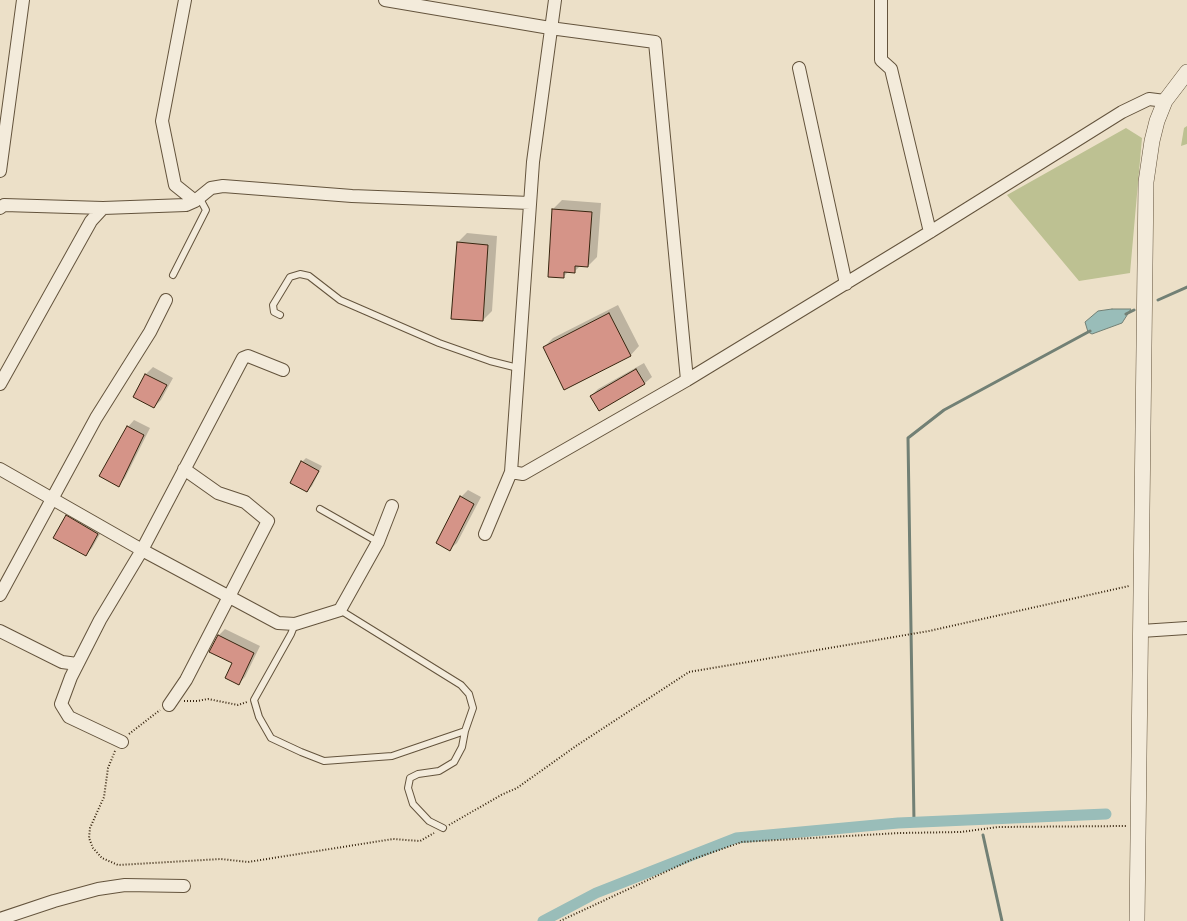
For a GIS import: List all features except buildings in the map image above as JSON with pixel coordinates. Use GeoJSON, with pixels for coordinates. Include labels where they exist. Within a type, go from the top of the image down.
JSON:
{"type":"FeatureCollection","features":[{"type":"Feature","properties":{"kind":"street"},"geometry":{"type":"LineString","coordinates":[[0,171],[22,0]]}},
{"type":"Feature","properties":{"kind":"street"},"geometry":{"type":"LineString","coordinates":[[186,0],[162,121],[175,185],[197,199]]}},
{"type":"Feature","properties":{"kind":"street"},"geometry":{"type":"LineString","coordinates":[[385,0],[550,28],[655,42],[687,380]]}},
{"type":"Feature","properties":{"kind":"street"},"geometry":{"type":"LineString","coordinates":[[485,534],[511,472],[533,162],[555,0]]}},
{"type":"Feature","properties":{"kind":"street"},"geometry":{"type":"LineString","coordinates":[[881,0],[881,60],[891,69],[930,232]]}},
{"type":"Feature","properties":{"kind":"street"},"geometry":{"type":"LineString","coordinates":[[799,68],[846,284]]}},
{"type":"Feature","properties":{"kind":"street"},"geometry":{"type":"LineString","coordinates":[[1137,921],[1146,182],[1152,141],[1165,101],[1174,87],[1187,72]]}},
{"type":"Feature","properties":{"kind":"street"},"geometry":{"type":"LineString","coordinates":[[511,472],[523,474],[687,380],[846,284],[1122,112],[1149,99],[1165,101]]}},
{"type":"Feature","properties":{"kind":"street"},"geometry":{"type":"LineString","coordinates":[[0,208],[4,205],[103,208],[186,205],[197,199],[211,188],[222,186],[352,196],[530,203]]}},
{"type":"Feature","properties":{"kind":"street"},"geometry":{"type":"LineString","coordinates":[[0,384],[91,221],[103,208]]}},
{"type":"Feature","properties":{"kind":"street"},"geometry":{"type":"LineString","coordinates":[[0,595],[96,418],[150,332],[166,300]]}},
{"type":"Feature","properties":{"kind":"street"},"geometry":{"type":"LineString","coordinates":[[122,742],[68,717],[61,704],[77,664],[100,620],[142,550],[243,358],[248,356],[283,370]]}},
{"type":"Feature","properties":{"kind":"street"},"geometry":{"type":"LineString","coordinates":[[0,469],[142,550],[278,623],[294,624],[340,610],[378,542],[392,506]]}},
{"type":"Feature","properties":{"kind":"street"},"geometry":{"type":"LineString","coordinates":[[169,705],[186,680],[268,521],[245,502],[218,494],[184,470]]}},
{"type":"Feature","properties":{"kind":"street"},"geometry":{"type":"LineString","coordinates":[[1141,631],[1187,628]]}},
{"type":"Feature","properties":{"kind":"street"},"geometry":{"type":"LineString","coordinates":[[0,631],[62,662],[77,664]]}},
{"type":"Feature","properties":{"kind":"street"},"geometry":{"type":"LineString","coordinates":[[0,919],[54,901],[98,889],[125,885],[184,886]]}},
{"type":"Feature","properties":{"kind":"lane"},"geometry":{"type":"LineString","coordinates":[[173,275],[206,210],[197,199]]}},
{"type":"Feature","properties":{"kind":"lane"},"geometry":{"type":"LineString","coordinates":[[280,316],[274,312],[273,305],[290,277],[300,274],[309,276],[340,300],[432,340],[490,361],[518,368]]}},
{"type":"Feature","properties":{"kind":"lane"},"geometry":{"type":"LineString","coordinates":[[320,509],[378,542]]}},
{"type":"Feature","properties":{"kind":"lane"},"geometry":{"type":"LineString","coordinates":[[340,610],[461,685],[469,694],[473,708],[465,731],[462,747],[454,762],[439,771],[418,774],[410,778],[408,788],[413,804],[429,821],[443,828]]}},
{"type":"Feature","properties":{"kind":"lane"},"geometry":{"type":"LineString","coordinates":[[294,624],[291,634],[254,700],[259,717],[271,738],[324,761],[392,756],[465,731]]}},
{"type":"Feature","properties":{"kind":"path"},"geometry":{"type":"LineString","coordinates":[[254,700],[238,705],[208,698],[197,701],[180,701],[169,705],[132,730],[116,750],[108,768],[104,797],[90,828],[89,838],[93,848],[102,858],[118,865],[221,859],[248,862],[393,838],[420,841],[501,795],[517,788],[576,746],[689,672],[929,631],[1142,583]]}},
{"type":"Feature","properties":{"kind":"path"},"geometry":{"type":"LineString","coordinates":[[560,921],[693,859],[742,842],[900,833],[961,832],[998,827],[1138,826]]}},
{"type":"Feature","properties":{"kind":"green space"},"geometry":{"type":"Polygon","coordinates":[[[1187,126],[1187,144],[1181,146],[1184,128],[1187,126]]]}},
{"type":"Feature","properties":{"kind":"green space"},"geometry":{"type":"Polygon","coordinates":[[[1126,128],[1142,138],[1130,273],[1079,281],[1007,195],[1126,128]]]}},
{"type":"Feature","properties":{"kind":"water"},"geometry":{"type":"Polygon","coordinates":[[[1131,309],[1122,323],[1092,334],[1088,332],[1085,322],[1098,311],[1131,309]]]}},
{"type":"Feature","properties":{"kind":"waterway"},"geometry":{"type":"LineString","coordinates":[[1158,300],[1187,287]]}},
{"type":"Feature","properties":{"kind":"waterway"},"geometry":{"type":"LineString","coordinates":[[1126,314],[1134,310]]}},
{"type":"Feature","properties":{"kind":"waterway"},"geometry":{"type":"LineString","coordinates":[[914,822],[908,438],[944,410],[1090,331]]}},
{"type":"Feature","properties":{"kind":"waterway"},"geometry":{"type":"LineString","coordinates":[[543,921],[596,893],[736,838],[898,823],[1106,814]]}},
{"type":"Feature","properties":{"kind":"waterway"},"geometry":{"type":"LineString","coordinates":[[983,835],[1002,921]]}}]}
